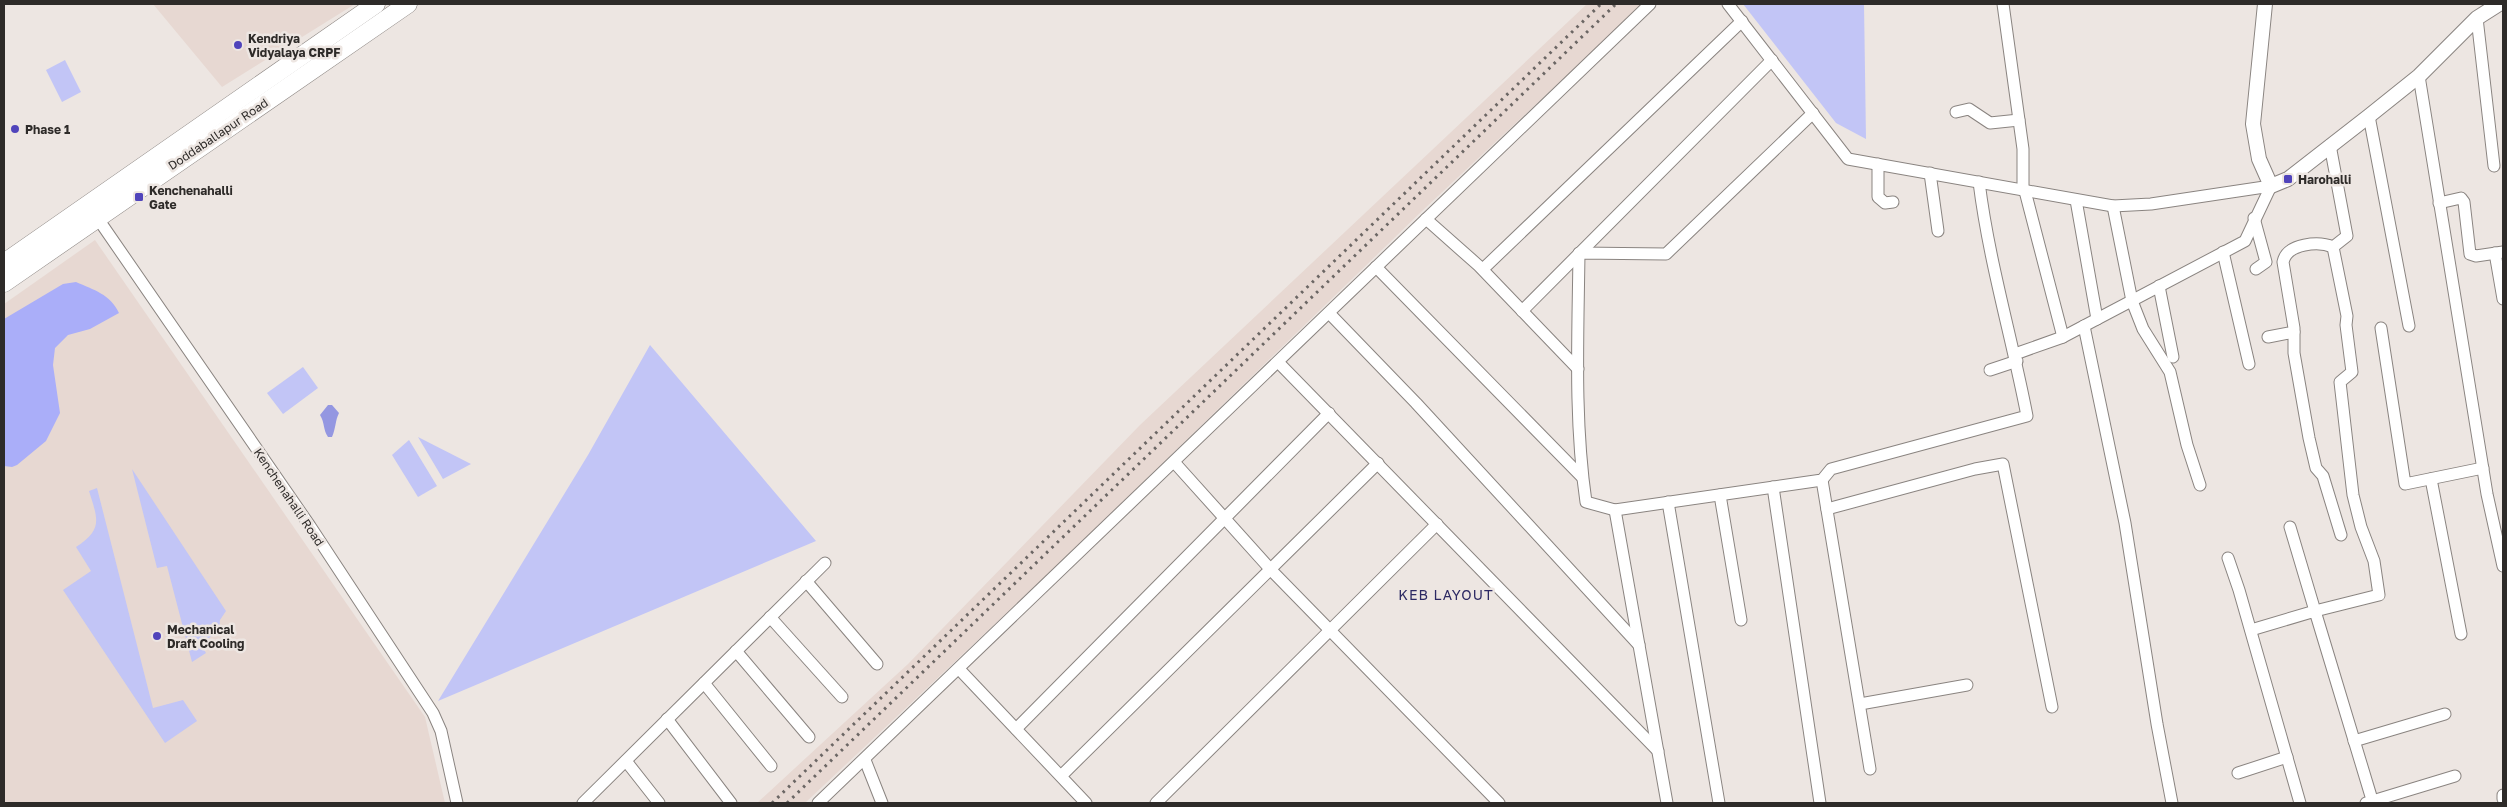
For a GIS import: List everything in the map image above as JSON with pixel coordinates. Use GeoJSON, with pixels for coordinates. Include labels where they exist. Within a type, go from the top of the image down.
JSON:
{"type":"FeatureCollection","features":[{"type":"Feature","properties":{"kind":"main road","name":"Doddaballapur Road"},"geometry":{"type":"LineString","coordinates":[[4,283],[93,212],[376,4]]}},
{"type":"Feature","properties":{"kind":"main road","name":"Doddaballapur Road"},"geometry":{"type":"LineString","coordinates":[[4,263],[93,212],[408,4]]}},
{"type":"Feature","properties":{"kind":"street"},"geometry":{"type":"LineString","coordinates":[[818,803],[831,798],[865,760],[1650,4]]}},
{"type":"Feature","properties":{"kind":"street"},"geometry":{"type":"LineString","coordinates":[[1728,4],[1848,159],[2113,206],[2160,203],[2271,186],[2288,178],[2419,76],[2477,18],[2499,4]]}},
{"type":"Feature","properties":{"kind":"street"},"geometry":{"type":"LineString","coordinates":[[2003,4],[2023,149],[2024,190],[2064,337]]}},
{"type":"Feature","properties":{"kind":"street"},"geometry":{"type":"LineString","coordinates":[[2265,4],[2253,124],[2259,159],[2271,186]]}},
{"type":"Feature","properties":{"kind":"street"},"geometry":{"type":"LineString","coordinates":[[2477,18],[2494,166]]}},
{"type":"Feature","properties":{"kind":"street"},"geometry":{"type":"LineString","coordinates":[[1483,269],[1742,21]]}},
{"type":"Feature","properties":{"kind":"street"},"geometry":{"type":"LineString","coordinates":[[1522,311],[1772,60]]}},
{"type":"Feature","properties":{"kind":"street"},"geometry":{"type":"LineString","coordinates":[[2419,76],[2483,468],[2503,566]]}},
{"type":"Feature","properties":{"kind":"street"},"geometry":{"type":"LineString","coordinates":[[1956,112],[1969,109],[1990,123],[2019,120]]}},
{"type":"Feature","properties":{"kind":"street"},"geometry":{"type":"LineString","coordinates":[[1579,253],[1666,254],[1813,113]]}},
{"type":"Feature","properties":{"kind":"street"},"geometry":{"type":"LineString","coordinates":[[2369,116],[2409,326]]}},
{"type":"Feature","properties":{"kind":"street"},"geometry":{"type":"LineString","coordinates":[[2330,145],[2347,236],[2333,247]]}},
{"type":"Feature","properties":{"kind":"street"},"geometry":{"type":"LineString","coordinates":[[1878,164],[1878,196],[1885,203],[1893,202]]}},
{"type":"Feature","properties":{"kind":"street"},"geometry":{"type":"LineString","coordinates":[[1930,173],[1938,231]]}},
{"type":"Feature","properties":{"kind":"street"},"geometry":{"type":"LineString","coordinates":[[1579,253],[1578,369],[1582,477],[1586,502],[1615,510],[1822,480],[1831,470],[2027,416],[2016,358],[1986,235],[1979,182]]}},
{"type":"Feature","properties":{"kind":"street"},"geometry":{"type":"LineString","coordinates":[[1990,370],[2064,337],[2246,241],[2254,218],[2271,186]]}},
{"type":"Feature","properties":{"kind":"street"},"geometry":{"type":"LineString","coordinates":[[2439,203],[2460,198],[2464,202],[2470,254],[2476,256],[2499,252],[2503,299]]}},
{"type":"Feature","properties":{"kind":"street"},"geometry":{"type":"LineString","coordinates":[[2076,200],[2097,319]]}},
{"type":"Feature","properties":{"kind":"street"},"geometry":{"type":"LineString","coordinates":[[2113,206],[2132,301],[2143,329],[2170,372],[2187,444],[2200,485]]}},
{"type":"Feature","properties":{"kind":"street","name":"Kenchenahalli Road"},"geometry":{"type":"LineString","coordinates":[[93,212],[310,526],[433,713],[441,731],[457,803]]}},
{"type":"Feature","properties":{"kind":"street"},"geometry":{"type":"LineString","coordinates":[[2254,218],[2266,262],[2256,269]]}},
{"type":"Feature","properties":{"kind":"street"},"geometry":{"type":"LineString","coordinates":[[1426,220],[1483,269],[1578,369]]}},
{"type":"Feature","properties":{"kind":"street"},"geometry":{"type":"LineString","coordinates":[[2333,247],[2318,243],[2300,247],[2284,256],[2286,288],[2294,332],[2294,354],[2316,468],[2322,476],[2341,535]]}},
{"type":"Feature","properties":{"kind":"street"},"geometry":{"type":"LineString","coordinates":[[2251,630],[2378,594],[2374,561],[2361,527],[2353,495],[2340,382],[2352,372],[2346,325],[2347,316],[2333,247]]}},
{"type":"Feature","properties":{"kind":"street"},"geometry":{"type":"LineString","coordinates":[[2223,252],[2249,364]]}},
{"type":"Feature","properties":{"kind":"street"},"geometry":{"type":"LineString","coordinates":[[1376,267],[1582,477]]}},
{"type":"Feature","properties":{"kind":"street"},"geometry":{"type":"LineString","coordinates":[[2159,286],[2173,357]]}},
{"type":"Feature","properties":{"kind":"street"},"geometry":{"type":"LineString","coordinates":[[1329,313],[1416,403],[1639,646]]}},
{"type":"Feature","properties":{"kind":"street"},"geometry":{"type":"LineString","coordinates":[[2084,326],[2125,523],[2157,724],[2172,803]]}},
{"type":"Feature","properties":{"kind":"street"},"geometry":{"type":"LineString","coordinates":[[2381,328],[2406,484],[2483,468]]}},
{"type":"Feature","properties":{"kind":"street"},"geometry":{"type":"LineString","coordinates":[[2268,337],[2294,332]]}},
{"type":"Feature","properties":{"kind":"street"},"geometry":{"type":"LineString","coordinates":[[1278,362],[1658,751]]}},
{"type":"Feature","properties":{"kind":"street"},"geometry":{"type":"LineString","coordinates":[[1016,729],[1329,413]]}},
{"type":"Feature","properties":{"kind":"street"},"geometry":{"type":"LineString","coordinates":[[1174,462],[1272,571],[1332,630],[1499,803]]}},
{"type":"Feature","properties":{"kind":"street"},"geometry":{"type":"LineString","coordinates":[[1061,776],[1272,571],[1378,464]]}},
{"type":"Feature","properties":{"kind":"street"},"geometry":{"type":"LineString","coordinates":[[1828,509],[1975,469],[2003,464],[2052,707]]}},
{"type":"Feature","properties":{"kind":"street"},"geometry":{"type":"LineString","coordinates":[[2431,479],[2461,634]]}},
{"type":"Feature","properties":{"kind":"street"},"geometry":{"type":"LineString","coordinates":[[1822,480],[1870,769]]}},
{"type":"Feature","properties":{"kind":"street"},"geometry":{"type":"LineString","coordinates":[[1773,487],[1820,803]]}},
{"type":"Feature","properties":{"kind":"street"},"geometry":{"type":"LineString","coordinates":[[1720,494],[1741,620]]}},
{"type":"Feature","properties":{"kind":"street"},"geometry":{"type":"LineString","coordinates":[[1668,502],[1718,803]]}},
{"type":"Feature","properties":{"kind":"street"},"geometry":{"type":"LineString","coordinates":[[1615,510],[1667,803]]}},
{"type":"Feature","properties":{"kind":"street"},"geometry":{"type":"LineString","coordinates":[[1156,803],[1437,524]]}},
{"type":"Feature","properties":{"kind":"street"},"geometry":{"type":"LineString","coordinates":[[2290,526],[2354,741],[2370,802],[2455,776]]}},
{"type":"Feature","properties":{"kind":"street"},"geometry":{"type":"LineString","coordinates":[[2228,558],[2251,630],[2300,803]]}},
{"type":"Feature","properties":{"kind":"street"},"geometry":{"type":"LineString","coordinates":[[583,803],[824,563]]}},
{"type":"Feature","properties":{"kind":"street"},"geometry":{"type":"LineString","coordinates":[[806,581],[877,664]]}},
{"type":"Feature","properties":{"kind":"street"},"geometry":{"type":"LineString","coordinates":[[770,617],[842,697]]}},
{"type":"Feature","properties":{"kind":"street"},"geometry":{"type":"LineString","coordinates":[[736,651],[809,737]]}},
{"type":"Feature","properties":{"kind":"street"},"geometry":{"type":"LineString","coordinates":[[960,669],[1086,803]]}},
{"type":"Feature","properties":{"kind":"street"},"geometry":{"type":"LineString","coordinates":[[704,683],[771,766]]}},
{"type":"Feature","properties":{"kind":"street"},"geometry":{"type":"LineString","coordinates":[[1860,704],[1967,685]]}},
{"type":"Feature","properties":{"kind":"street"},"geometry":{"type":"LineString","coordinates":[[2354,741],[2445,714]]}},
{"type":"Feature","properties":{"kind":"street"},"geometry":{"type":"LineString","coordinates":[[667,720],[731,803]]}},
{"type":"Feature","properties":{"kind":"street"},"geometry":{"type":"LineString","coordinates":[[2238,774],[2287,757]]}},
{"type":"Feature","properties":{"kind":"street"},"geometry":{"type":"LineString","coordinates":[[865,760],[882,803]]}},
{"type":"Feature","properties":{"kind":"street"},"geometry":{"type":"LineString","coordinates":[[626,761],[659,803]]}},
{"type":"Feature","properties":{"kind":"shaded area","name":"Kendriya Vidyalaya CRPF"},"geometry":{"type":"Polygon","coordinates":[[[153,4],[355,4],[222,87],[153,4]]]}},
{"type":"Feature","properties":{"kind":"shaded area"},"geometry":{"type":"Polygon","coordinates":[[[1587,4],[1643,4],[1422,211],[1068,555],[805,803],[757,803],[908,664],[1140,425],[1587,4]]]}},
{"type":"Feature","properties":{"kind":"shaded area"},"geometry":{"type":"Polygon","coordinates":[[[1743,4],[1864,4],[1866,139],[1836,123],[1743,4]]]}},
{"type":"Feature","properties":{"kind":"shaded area"},"geometry":{"type":"Polygon","coordinates":[[[65,60],[81,92],[62,102],[46,70],[65,60]]]}},
{"type":"Feature","properties":{"kind":"shaded area"},"geometry":{"type":"Polygon","coordinates":[[[95,240],[425,717],[445,803],[4,803],[4,304],[95,240]]]}},
{"type":"Feature","properties":{"kind":"shaded area"},"geometry":{"type":"Polygon","coordinates":[[[76,282],[106,297],[119,313],[90,329],[68,335],[55,348],[53,365],[60,413],[46,441],[17,465],[12,467],[4,466],[4,319],[63,284],[76,282]]]}},
{"type":"Feature","properties":{"kind":"shaded area"},"geometry":{"type":"Polygon","coordinates":[[[650,345],[816,541],[438,701],[588,455],[650,345]]]}},
{"type":"Feature","properties":{"kind":"shaded area"},"geometry":{"type":"Polygon","coordinates":[[[303,367],[318,388],[283,414],[267,393],[303,367]]]}},
{"type":"Feature","properties":{"kind":"shaded area"},"geometry":{"type":"Polygon","coordinates":[[[328,405],[332,405],[339,413],[332,437],[328,437],[326,434],[320,415],[328,405]]]}},
{"type":"Feature","properties":{"kind":"shaded area"},"geometry":{"type":"Polygon","coordinates":[[[418,437],[471,464],[443,479],[418,437]]]}},
{"type":"Feature","properties":{"kind":"shaded area"},"geometry":{"type":"Polygon","coordinates":[[[409,440],[437,486],[418,497],[392,455],[409,440]]]}},
{"type":"Feature","properties":{"kind":"shaded area"},"geometry":{"type":"Polygon","coordinates":[[[132,469],[226,611],[220,620],[219,632],[200,643],[206,653],[192,662],[167,566],[157,568],[132,469]]]}},
{"type":"Feature","properties":{"kind":"shaded area"},"geometry":{"type":"Polygon","coordinates":[[[97,488],[153,708],[183,700],[197,721],[165,743],[63,590],[91,571],[76,547],[91,535],[94,529],[96,523],[95,509],[89,491],[97,488]]]}},
{"type":"Feature","properties":{"kind":"railway"},"geometry":{"type":"LineString","coordinates":[[772,803],[1601,4]]}},
{"type":"Feature","properties":{"kind":"railway"},"geometry":{"type":"LineString","coordinates":[[787,803],[1616,4]]}},
{"type":"Feature","properties":{"kind":"place","name":"Kendriya Vidyalaya CRPF"},"geometry":{"type":"Point","coordinates":[238,45]}},
{"type":"Feature","properties":{"kind":"place","name":"Phase 1"},"geometry":{"type":"Point","coordinates":[15,129]}},
{"type":"Feature","properties":{"kind":"place","name":"Harohalli"},"geometry":{"type":"Point","coordinates":[2288,179]}},
{"type":"Feature","properties":{"kind":"place","name":"Kenchenahalli Gate"},"geometry":{"type":"Point","coordinates":[139,197]}},
{"type":"Feature","properties":{"kind":"place","name":"Mechanical Draft Cooling"},"geometry":{"type":"Point","coordinates":[157,636]}},
{"type":"Feature","properties":{"kind":"district","name":"KEB LAYOUT"},"geometry":{"type":"Point","coordinates":[1446,594]}}]}
